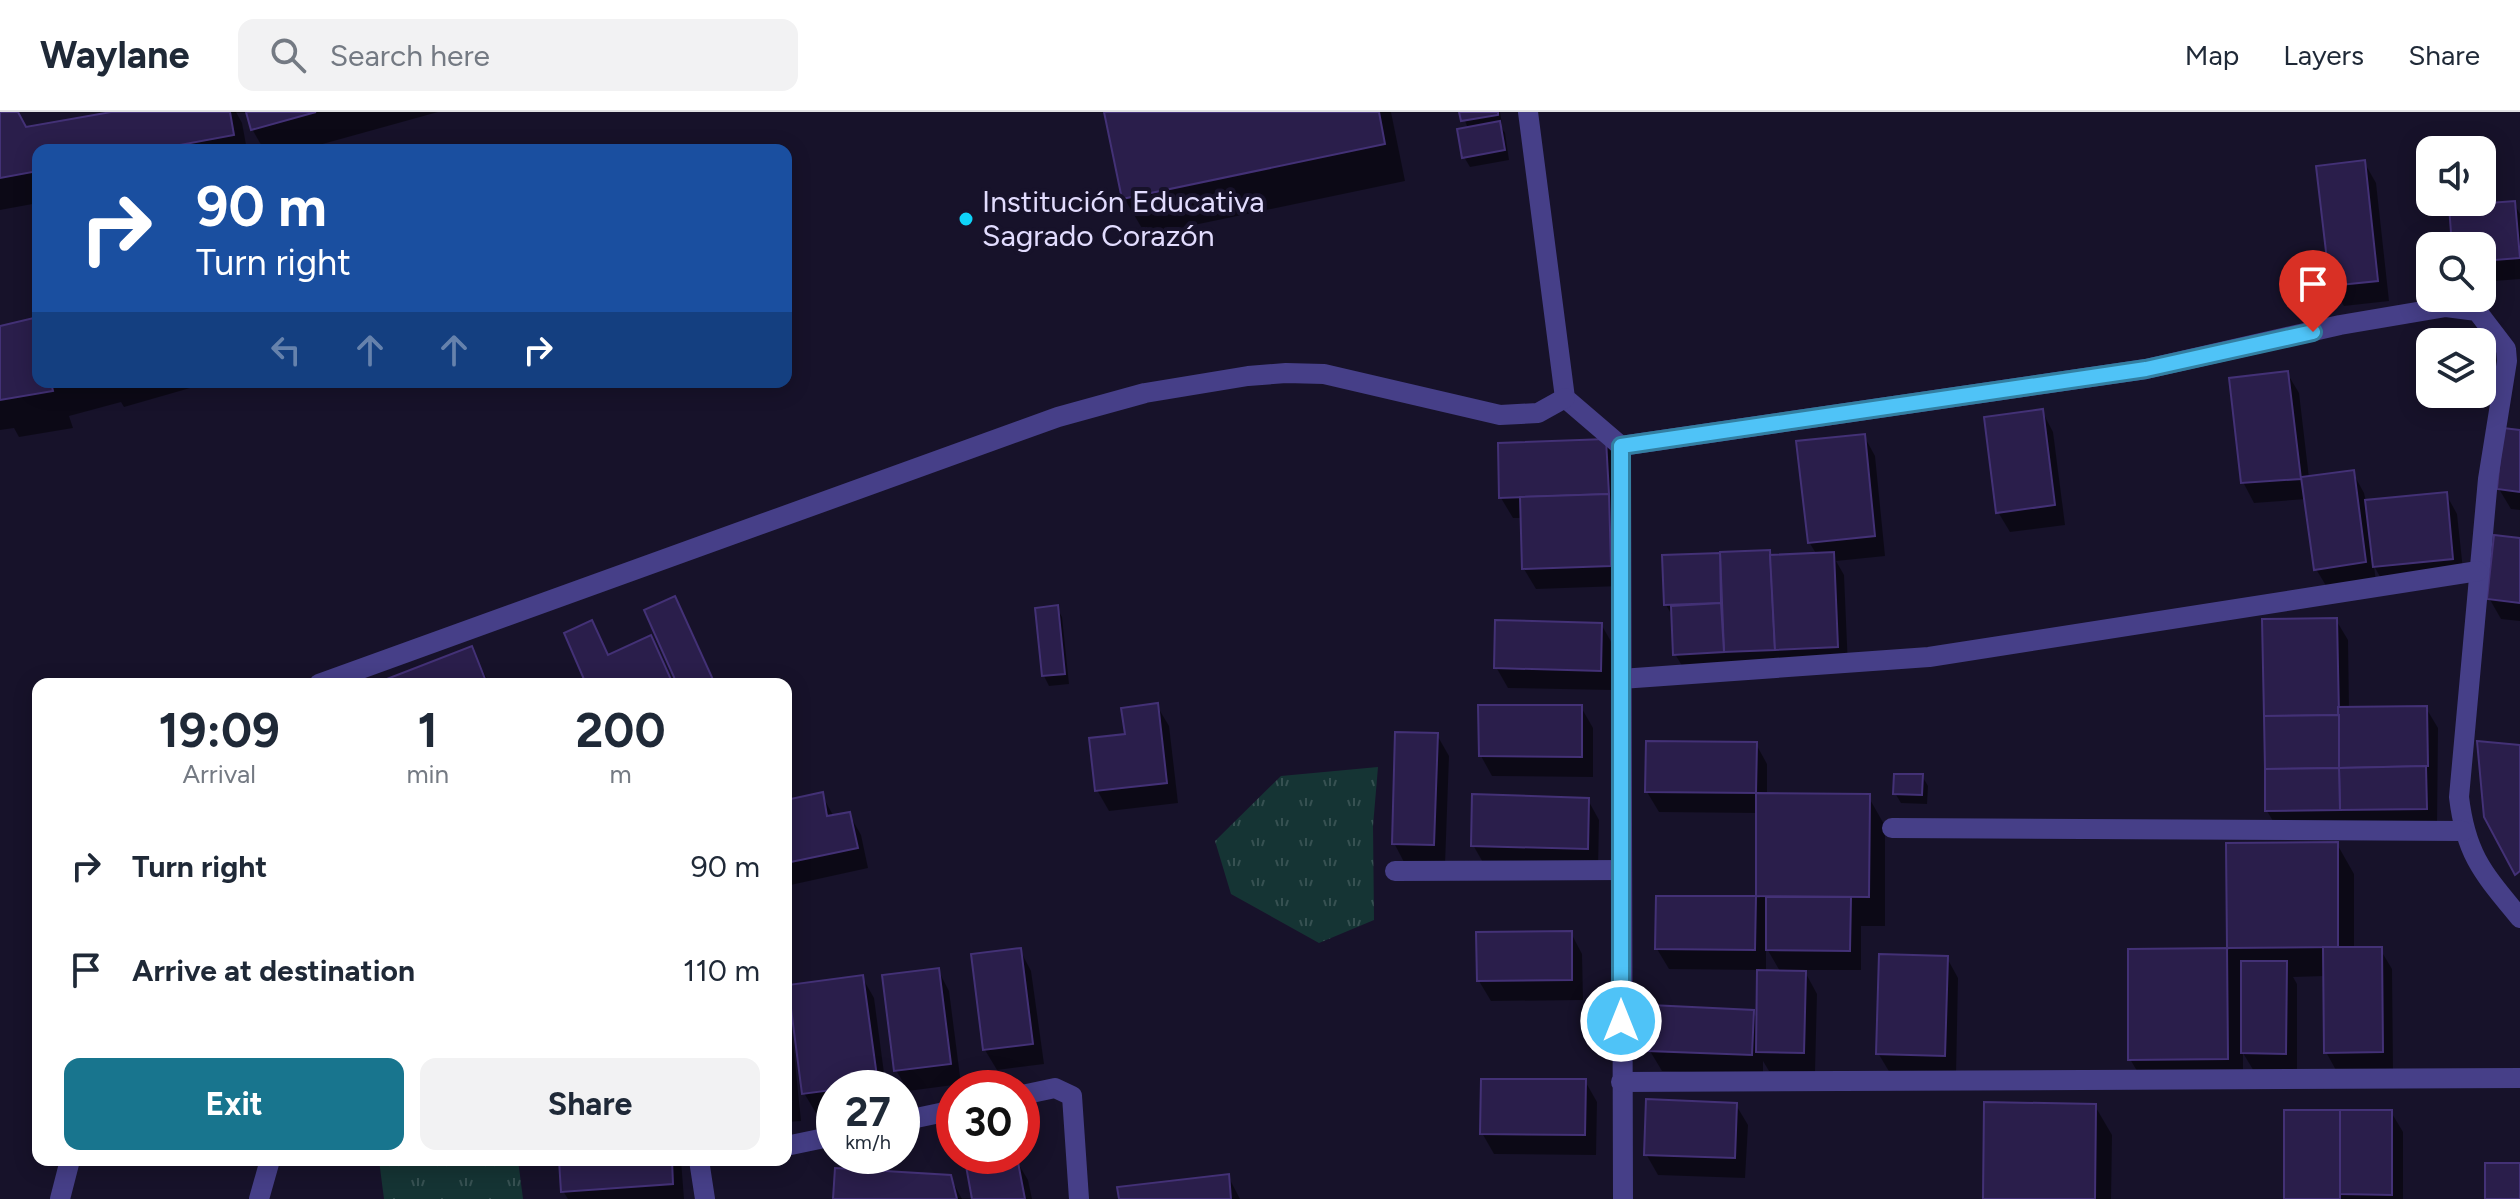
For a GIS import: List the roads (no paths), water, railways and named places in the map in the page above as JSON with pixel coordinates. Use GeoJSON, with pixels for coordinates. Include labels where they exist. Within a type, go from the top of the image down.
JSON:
{"type":"FeatureCollection","features":[{"type":"Feature","properties":{"kind":"street"},"geometry":{"type":"LineString","coordinates":[[1528,112],[1565,398],[1621,446],[2146,369],[2340,325],[2446,307],[2477,311],[2506,349],[2507,361],[2488,479],[2459,797],[2463,831],[2481,870],[2520,918]]}},
{"type":"Feature","properties":{"kind":"street"},"geometry":{"type":"LineString","coordinates":[[336,678],[1043,422],[1145,393],[1286,373],[1324,374],[1500,415],[1538,413],[1565,398]]}},
{"type":"Feature","properties":{"kind":"street"},"geometry":{"type":"LineString","coordinates":[[1621,446],[1623,1199]]}},
{"type":"Feature","properties":{"kind":"street"},"geometry":{"type":"LineString","coordinates":[[1621,679],[1929,657],[2478,571]]}},
{"type":"Feature","properties":{"kind":"street"},"geometry":{"type":"LineString","coordinates":[[1892,828],[2463,831]]}},
{"type":"Feature","properties":{"kind":"street"},"geometry":{"type":"LineString","coordinates":[[1395,871],[1622,870]]}},
{"type":"Feature","properties":{"kind":"street"},"geometry":{"type":"LineString","coordinates":[[1621,1082],[2520,1078]]}},
{"type":"Feature","properties":{"kind":"street"},"geometry":{"type":"LineString","coordinates":[[1040,1091],[1055,1088],[1072,1096],[1079,1199]]}},
{"type":"Feature","properties":{"kind":"street"},"geometry":{"type":"LineString","coordinates":[[792,1145],[816,1140]]}},
{"type":"Feature","properties":{"kind":"street"},"geometry":{"type":"LineString","coordinates":[[60,1199],[68,1166]]}},
{"type":"Feature","properties":{"kind":"street"},"geometry":{"type":"LineString","coordinates":[[259,1199],[268,1166]]}},
{"type":"Feature","properties":{"kind":"street"},"geometry":{"type":"LineString","coordinates":[[705,1199],[706,1166]]}},
{"type":"Feature","properties":{"kind":"place","name":"Institución Educativa Sagrado Corazón"},"geometry":{"type":"Point","coordinates":[966,219]}}]}
